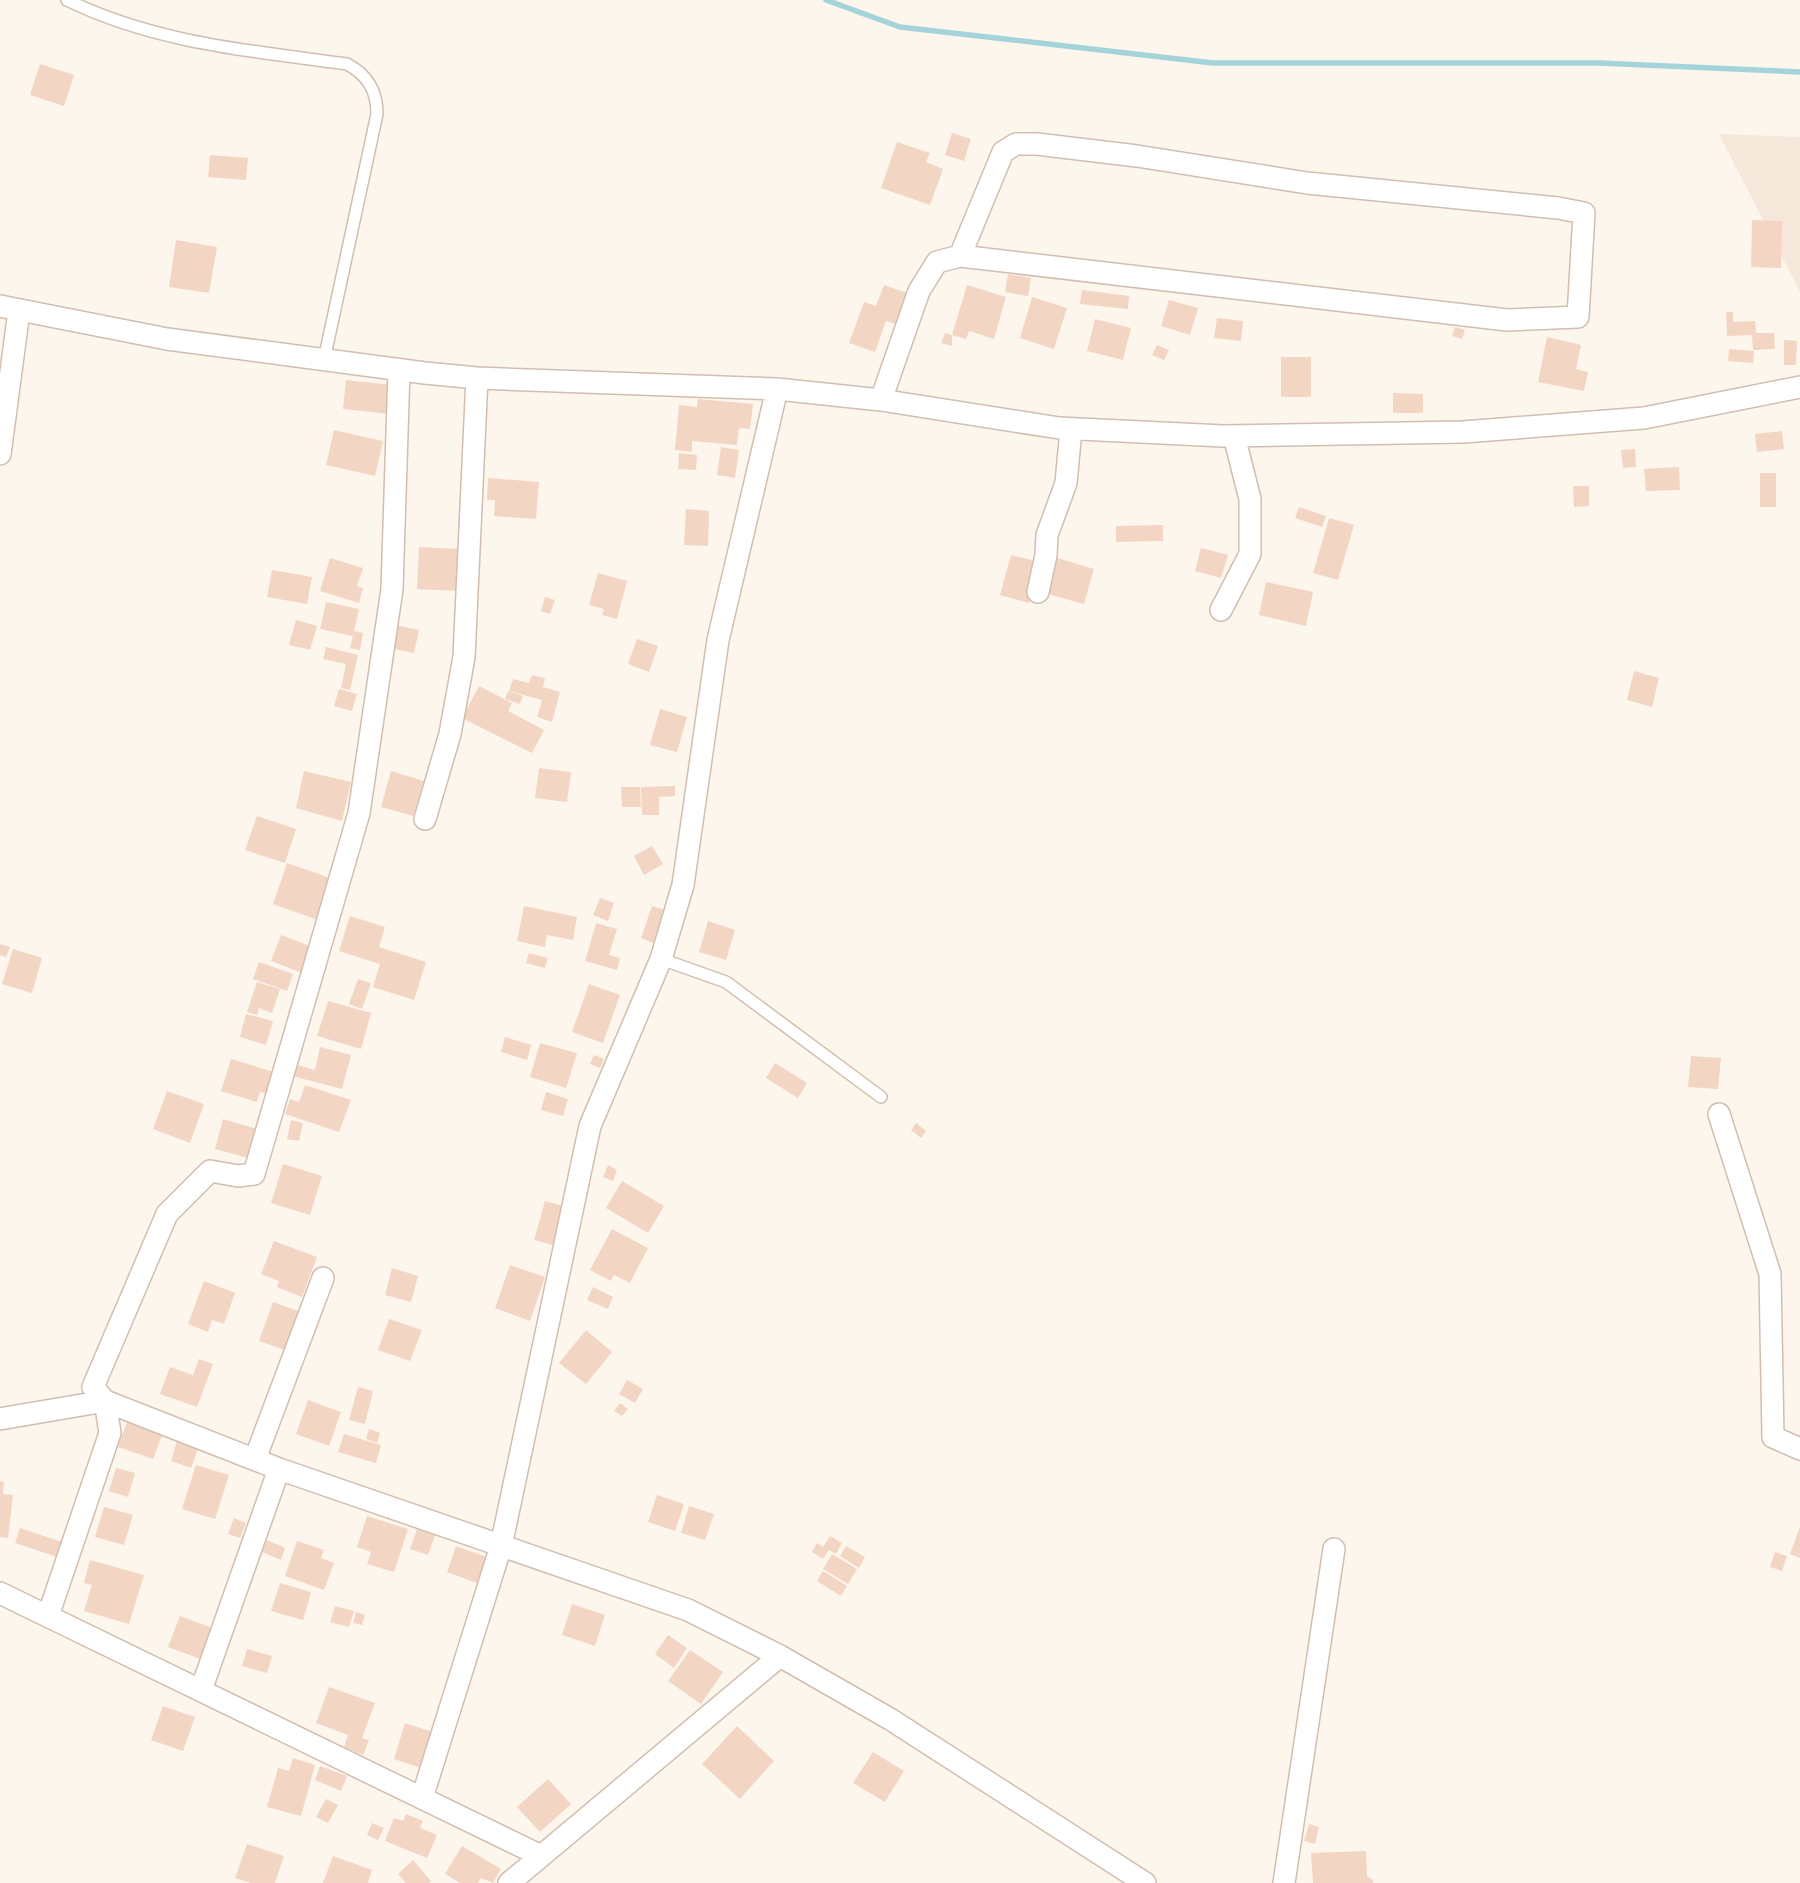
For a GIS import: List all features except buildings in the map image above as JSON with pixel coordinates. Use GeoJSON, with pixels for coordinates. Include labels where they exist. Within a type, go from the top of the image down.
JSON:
{"type":"FeatureCollection","features":[{"type":"Feature","properties":{"kind":"street"},"geometry":{"type":"LineString","coordinates":[[881,400],[919,290],[937,262],[960,256],[1506,320],[1578,317],[1584,213],[1558,208],[1307,183],[1138,156],[1037,144],[1016,144],[1003,152],[960,256]]}},
{"type":"Feature","properties":{"kind":"street"},"geometry":{"type":"LineString","coordinates":[[0,454],[9,309],[167,339],[399,370],[477,378],[776,389],[881,400],[1071,429],[1234,436],[1463,432],[1644,418],[1800,386]]}},
{"type":"Feature","properties":{"kind":"street"},"geometry":{"type":"LineString","coordinates":[[48,1616],[110,1433],[104,1401],[93,1386],[166,1214],[210,1171],[238,1176],[254,1174],[359,813],[392,589],[399,370]]}},
{"type":"Feature","properties":{"kind":"street"},"geometry":{"type":"LineString","coordinates":[[425,819],[450,734],[464,657],[477,378]]}},
{"type":"Feature","properties":{"kind":"street"},"geometry":{"type":"LineString","coordinates":[[422,1798],[501,1546],[590,1126],[661,959],[683,885],[718,640],[776,389]]}},
{"type":"Feature","properties":{"kind":"street"},"geometry":{"type":"LineString","coordinates":[[1038,592],[1046,555],[1047,535],[1066,484],[1071,429]]}},
{"type":"Feature","properties":{"kind":"street"},"geometry":{"type":"LineString","coordinates":[[1221,610],[1250,554],[1250,499],[1234,436]]}},
{"type":"Feature","properties":{"kind":"street"},"geometry":{"type":"LineString","coordinates":[[1719,1114],[1770,1274],[1774,1437],[1800,1448]]}},
{"type":"Feature","properties":{"kind":"street"},"geometry":{"type":"LineString","coordinates":[[255,1459],[323,1278]]}},
{"type":"Feature","properties":{"kind":"street"},"geometry":{"type":"LineString","coordinates":[[0,1419],[104,1401],[279,1469],[688,1610],[780,1656],[890,1719],[1145,1883]]}},
{"type":"Feature","properties":{"kind":"street"},"geometry":{"type":"LineString","coordinates":[[201,1690],[279,1469]]}},
{"type":"Feature","properties":{"kind":"street"},"geometry":{"type":"LineString","coordinates":[[1284,1883],[1334,1549]]}},
{"type":"Feature","properties":{"kind":"street"},"geometry":{"type":"LineString","coordinates":[[0,1593],[539,1855]]}},
{"type":"Feature","properties":{"kind":"street"},"geometry":{"type":"LineString","coordinates":[[508,1883],[539,1855],[780,1656]]}},
{"type":"Feature","properties":{"kind":"lane"},"geometry":{"type":"LineString","coordinates":[[66,0],[92,12],[180,40],[347,64],[363,74],[369,81],[374,91],[377,114],[324,360]]}},
{"type":"Feature","properties":{"kind":"lane"},"geometry":{"type":"LineString","coordinates":[[661,959],[726,982],[881,1096]]}},
{"type":"Feature","properties":{"kind":"shaded area"},"geometry":{"type":"Polygon","coordinates":[[[1719,134],[1800,137],[1800,292],[1719,134]]]}},
{"type":"Feature","properties":{"kind":"waterway"},"geometry":{"type":"LineString","coordinates":[[826,0],[900,27],[1213,63],[1599,63],[1800,72]]}}]}
